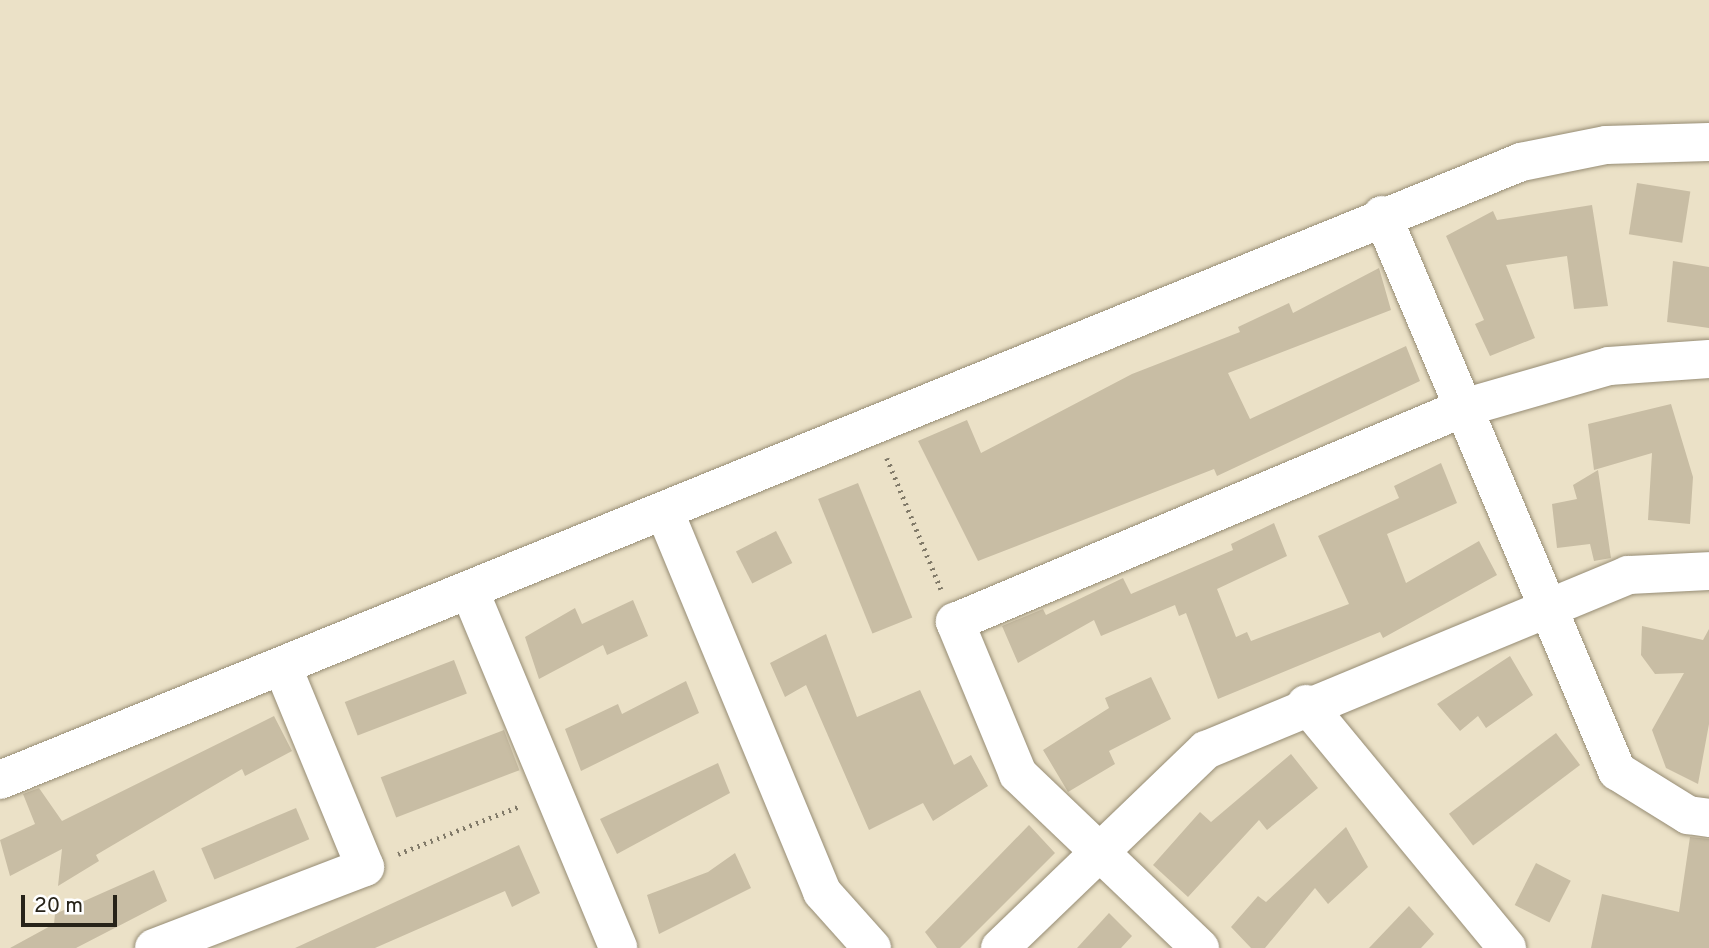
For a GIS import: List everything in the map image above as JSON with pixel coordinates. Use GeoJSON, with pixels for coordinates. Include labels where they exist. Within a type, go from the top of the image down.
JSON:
{"type":"FeatureCollection","features":[{"type":"Feature","properties":{"kind":"street"},"geometry":{"type":"LineString","coordinates":[[0,780],[284,670],[666,515],[1382,215],[1521,162],[1606,145],[1709,142]]}},
{"type":"Feature","properties":{"kind":"street"},"geometry":{"type":"LineString","coordinates":[[1382,215],[1617,771],[1688,816],[1709,818]]}},
{"type":"Feature","properties":{"kind":"street"},"geometry":{"type":"LineString","coordinates":[[1200,948],[1018,774],[955,622],[1463,408],[1609,366],[1709,359]]}},
{"type":"Feature","properties":{"kind":"street"},"geometry":{"type":"LineString","coordinates":[[666,515],[822,892],[872,948]]}},
{"type":"Feature","properties":{"kind":"street"},"geometry":{"type":"LineString","coordinates":[[1000,948],[1206,750],[1306,704],[1628,575],[1709,571]]}},
{"type":"Feature","properties":{"kind":"street"},"geometry":{"type":"LineString","coordinates":[[471,594],[618,948]]}},
{"type":"Feature","properties":{"kind":"street"},"geometry":{"type":"LineString","coordinates":[[154,948],[365,867],[284,670]]}},
{"type":"Feature","properties":{"kind":"street"},"geometry":{"type":"LineString","coordinates":[[1306,704],[1507,948]]}},
{"type":"Feature","properties":{"kind":"path"},"geometry":{"type":"LineString","coordinates":[[874,427],[955,622]]}},
{"type":"Feature","properties":{"kind":"path"},"geometry":{"type":"LineString","coordinates":[[365,867],[554,793]]}},
{"type":"Feature","properties":{"kind":"building"},"geometry":{"type":"Polygon","coordinates":[[[1637,183],[1690,191],[1682,243],[1629,234],[1637,183]]]}},
{"type":"Feature","properties":{"kind":"building"},"geometry":{"type":"Polygon","coordinates":[[[1592,205],[1608,306],[1574,309],[1567,256],[1506,265],[1535,338],[1490,356],[1475,324],[1484,320],[1446,236],[1493,211],[1497,220],[1592,205]]]}},
{"type":"Feature","properties":{"kind":"building"},"geometry":{"type":"Polygon","coordinates":[[[1673,261],[1709,267],[1709,328],[1667,322],[1673,261]]]}},
{"type":"Feature","properties":{"kind":"building"},"geometry":{"type":"Polygon","coordinates":[[[1379,268],[1391,310],[1228,373],[1250,419],[1406,346],[1420,381],[1217,476],[1214,469],[978,561],[918,441],[967,420],[981,453],[1132,374],[1240,332],[1238,327],[1289,303],[1293,313],[1379,268]]]}},
{"type":"Feature","properties":{"kind":"building"},"geometry":{"type":"Polygon","coordinates":[[[1671,404],[1693,477],[1690,524],[1648,520],[1652,453],[1594,470],[1588,424],[1671,404]]]}},
{"type":"Feature","properties":{"kind":"building"},"geometry":{"type":"Polygon","coordinates":[[[1441,463],[1457,503],[1387,534],[1406,583],[1479,541],[1497,575],[1383,638],[1380,632],[1218,699],[1186,613],[1179,616],[1175,605],[1101,636],[1094,620],[1018,663],[1002,626],[1043,609],[1046,615],[1123,578],[1131,594],[1233,550],[1231,544],[1274,523],[1287,556],[1217,589],[1236,637],[1247,632],[1251,641],[1349,604],[1318,536],[1399,498],[1394,486],[1441,463]]]}},
{"type":"Feature","properties":{"kind":"building"},"geometry":{"type":"Polygon","coordinates":[[[1598,470],[1611,558],[1594,561],[1590,544],[1557,548],[1552,504],[1577,499],[1573,485],[1598,470]]]}},
{"type":"Feature","properties":{"kind":"building"},"geometry":{"type":"Polygon","coordinates":[[[858,483],[912,617],[872,634],[818,499],[858,483]]]}},
{"type":"Feature","properties":{"kind":"building"},"geometry":{"type":"Polygon","coordinates":[[[776,531],[792,563],[752,584],[736,551],[776,531]]]}},
{"type":"Feature","properties":{"kind":"building"},"geometry":{"type":"Polygon","coordinates":[[[633,600],[648,636],[607,655],[603,645],[539,679],[525,637],[575,608],[582,624],[633,600]]]}},
{"type":"Feature","properties":{"kind":"building"},"geometry":{"type":"Polygon","coordinates":[[[1642,626],[1703,640],[1709,629],[1709,724],[1698,784],[1666,768],[1652,730],[1684,673],[1655,674],[1641,655],[1642,626]]]}},
{"type":"Feature","properties":{"kind":"building"},"geometry":{"type":"Polygon","coordinates":[[[826,634],[857,717],[920,690],[954,765],[971,755],[988,786],[933,821],[923,803],[869,830],[806,685],[785,697],[770,663],[826,634]]]}},
{"type":"Feature","properties":{"kind":"building"},"geometry":{"type":"Polygon","coordinates":[[[1510,656],[1533,695],[1486,728],[1478,716],[1460,731],[1437,704],[1510,656]]]}},
{"type":"Feature","properties":{"kind":"building"},"geometry":{"type":"Polygon","coordinates":[[[454,660],[467,694],[358,736],[345,702],[454,660]]]}},
{"type":"Feature","properties":{"kind":"building"},"geometry":{"type":"Polygon","coordinates":[[[1151,677],[1171,719],[1109,751],[1115,764],[1068,792],[1043,750],[1109,708],[1105,698],[1151,677]]]}},
{"type":"Feature","properties":{"kind":"building"},"geometry":{"type":"Polygon","coordinates":[[[686,681],[699,713],[581,771],[565,729],[618,704],[622,714],[686,681]]]}},
{"type":"Feature","properties":{"kind":"building"},"geometry":{"type":"Polygon","coordinates":[[[274,716],[292,751],[245,776],[242,769],[96,855],[99,861],[58,886],[62,849],[10,876],[0,840],[35,824],[23,794],[39,788],[62,821],[274,716]]]}},
{"type":"Feature","properties":{"kind":"building"},"geometry":{"type":"Polygon","coordinates":[[[504,730],[519,770],[396,817],[381,777],[504,730]]]}},
{"type":"Feature","properties":{"kind":"building"},"geometry":{"type":"Polygon","coordinates":[[[1556,733],[1580,765],[1473,846],[1449,814],[1556,733]]]}},
{"type":"Feature","properties":{"kind":"building"},"geometry":{"type":"Polygon","coordinates":[[[1291,754],[1318,788],[1267,830],[1259,820],[1188,897],[1153,865],[1200,812],[1211,822],[1291,754]]]}},
{"type":"Feature","properties":{"kind":"building"},"geometry":{"type":"Polygon","coordinates":[[[718,763],[730,793],[617,854],[600,819],[718,763]]]}},
{"type":"Feature","properties":{"kind":"building"},"geometry":{"type":"Polygon","coordinates":[[[296,808],[309,839],[214,880],[201,848],[296,808]]]}},
{"type":"Feature","properties":{"kind":"building"},"geometry":{"type":"Polygon","coordinates":[[[1029,825],[1055,853],[960,948],[937,948],[925,932],[1029,825]]]}},
{"type":"Feature","properties":{"kind":"building"},"geometry":{"type":"Polygon","coordinates":[[[1346,827],[1368,867],[1328,904],[1315,888],[1265,948],[1251,948],[1231,927],[1258,896],[1266,902],[1346,827]]]}},
{"type":"Feature","properties":{"kind":"building"},"geometry":{"type":"Polygon","coordinates":[[[1690,837],[1709,839],[1709,948],[1591,948],[1602,894],[1679,912],[1690,837]]]}},
{"type":"Feature","properties":{"kind":"building"},"geometry":{"type":"Polygon","coordinates":[[[519,845],[540,893],[512,907],[505,891],[375,948],[295,948],[519,845]]]}},
{"type":"Feature","properties":{"kind":"building"},"geometry":{"type":"Polygon","coordinates":[[[735,853],[751,888],[659,934],[647,895],[708,872],[735,853]]]}},
{"type":"Feature","properties":{"kind":"building"},"geometry":{"type":"Polygon","coordinates":[[[1536,863],[1571,881],[1549,923],[1515,905],[1536,863]]]}},
{"type":"Feature","properties":{"kind":"building"},"geometry":{"type":"Polygon","coordinates":[[[154,870],[167,901],[76,948],[10,948],[54,924],[55,914],[154,870]]]}},
{"type":"Feature","properties":{"kind":"building"},"geometry":{"type":"Polygon","coordinates":[[[1409,906],[1434,934],[1421,948],[1369,948],[1409,906]]]}},
{"type":"Feature","properties":{"kind":"building"},"geometry":{"type":"Polygon","coordinates":[[[1109,913],[1132,936],[1121,948],[1077,948],[1109,913]]]}}]}
